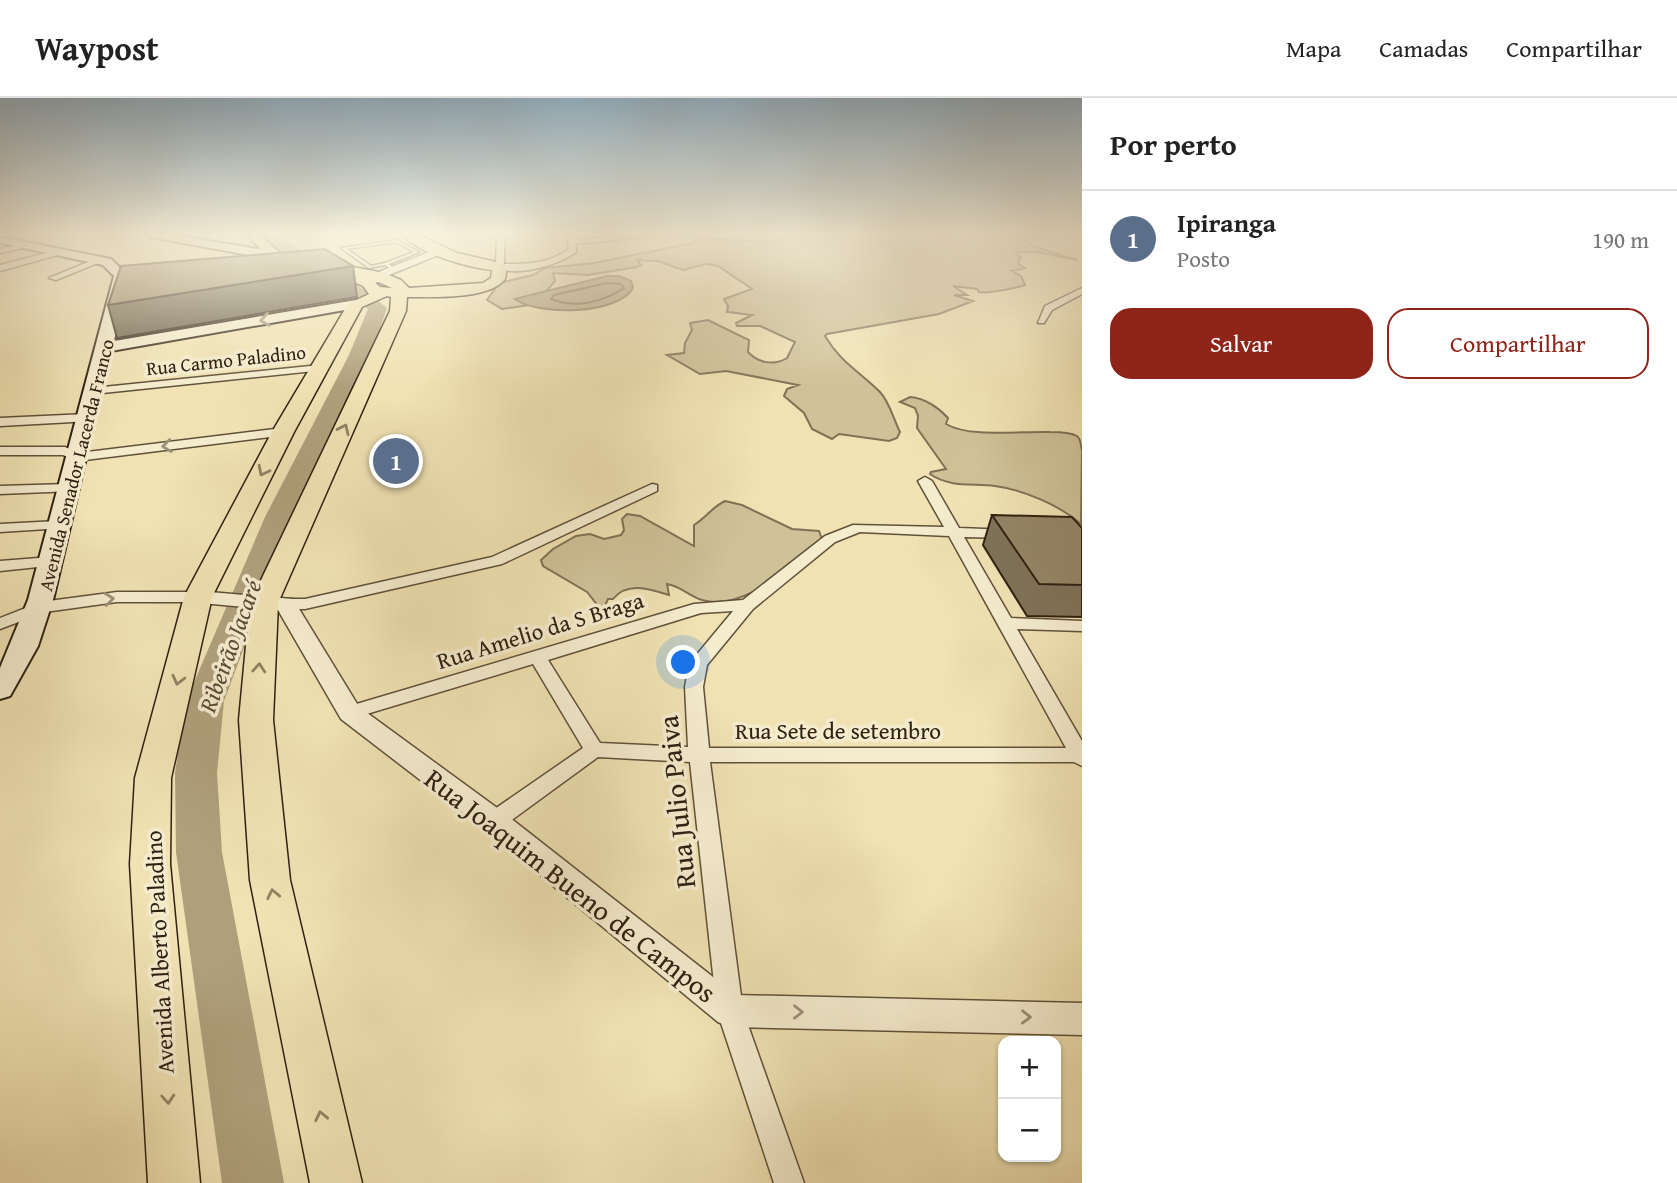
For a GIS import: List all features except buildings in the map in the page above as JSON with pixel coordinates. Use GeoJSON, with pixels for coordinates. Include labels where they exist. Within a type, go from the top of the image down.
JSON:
{"type":"FeatureCollection","features":[{"type":"Feature","properties":{"kind":"main road","name":"Avenida Senador Lacerda Franco"},"geometry":{"type":"LineString","coordinates":[[6,669],[41,607],[58,525],[107,346],[119,285]]}},
{"type":"Feature","properties":{"kind":"main road"},"geometry":{"type":"LineString","coordinates":[[107,346],[374,285],[401,286],[409,293]]}},
{"type":"Feature","properties":{"kind":"main road","name":"Avenida Alberto Paladino"},"geometry":{"type":"LineString","coordinates":[[174,1183],[150,864],[153,778],[203,598],[283,432],[320,368],[374,285]]}},
{"type":"Feature","properties":{"kind":"main road"},"geometry":{"type":"LineString","coordinates":[[336,1183],[270,880],[256,720],[268,603],[398,311],[398,300],[409,293],[489,285]]}},
{"type":"Feature","properties":{"kind":"street"},"geometry":{"type":"LineString","coordinates":[[1041,321],[1048,307],[1082,291]]}},
{"type":"Feature","properties":{"kind":"street","name":"Rua Carmo Paladino"},"geometry":{"type":"LineString","coordinates":[[93,391],[320,368]]}},
{"type":"Feature","properties":{"kind":"street"},"geometry":{"type":"LineString","coordinates":[[0,422],[87,418]]}},
{"type":"Feature","properties":{"kind":"street"},"geometry":{"type":"LineString","coordinates":[[0,452],[65,451],[77,457],[283,432]]}},
{"type":"Feature","properties":{"kind":"street"},"geometry":{"type":"LineString","coordinates":[[925,481],[1081,756]]}},
{"type":"Feature","properties":{"kind":"street"},"geometry":{"type":"LineString","coordinates":[[0,490],[68,488]]}},
{"type":"Feature","properties":{"kind":"street"},"geometry":{"type":"LineString","coordinates":[[0,624],[41,607],[117,597],[203,598],[305,604],[497,561],[652,488]]}},
{"type":"Feature","properties":{"kind":"street"},"geometry":{"type":"LineString","coordinates":[[0,528],[58,525]]}},
{"type":"Feature","properties":{"kind":"street","name":"Rua Julio Paiva"},"geometry":{"type":"LineString","coordinates":[[789,1183],[730,1011],[699,755],[694,687],[698,664],[747,605],[830,538],[858,528],[1031,534]]}},
{"type":"Feature","properties":{"kind":"street"},"geometry":{"type":"LineString","coordinates":[[0,566],[51,562]]}},
{"type":"Feature","properties":{"kind":"street","name":"Rua Joaquim Bueno de Campos"},"geometry":{"type":"LineString","coordinates":[[268,603],[350,713],[494,821],[730,1011],[1082,1019]]}},
{"type":"Feature","properties":{"kind":"street","name":"Rua Amelio da S Braga"},"geometry":{"type":"LineString","coordinates":[[350,713],[699,608],[747,605]]}},
{"type":"Feature","properties":{"kind":"street"},"geometry":{"type":"LineString","coordinates":[[1005,623],[1082,626]]}},
{"type":"Feature","properties":{"kind":"street"},"geometry":{"type":"LineString","coordinates":[[494,821],[594,750],[536,655]]}},
{"type":"Feature","properties":{"kind":"street","name":"Rua Sete de setembro"},"geometry":{"type":"LineString","coordinates":[[594,750],[699,755],[1081,756]]}},
{"type":"Feature","properties":{"kind":"shaded area"},"geometry":{"type":"Polygon","coordinates":[[[498,285],[552,285],[536,304],[502,309],[487,300],[498,285]]]}},
{"type":"Feature","properties":{"kind":"shaded area"},"geometry":{"type":"Polygon","coordinates":[[[746,285],[1025,285],[983,292],[953,286],[967,295],[954,295],[973,301],[939,314],[825,336],[837,353],[886,400],[900,432],[897,438],[889,441],[839,434],[832,439],[812,429],[804,413],[784,396],[787,389],[798,385],[726,371],[700,374],[667,355],[684,353],[685,343],[692,330],[690,323],[708,320],[749,340],[748,352],[756,359],[772,363],[787,358],[795,342],[760,326],[737,326],[736,323],[752,315],[727,312],[728,306],[724,299],[752,289],[746,285]]]}},
{"type":"Feature","properties":{"kind":"shaded area"},"geometry":{"type":"Polygon","coordinates":[[[910,397],[936,407],[948,418],[946,424],[968,431],[1060,432],[1077,436],[1082,450],[1081,524],[1052,505],[1029,495],[995,486],[954,483],[930,474],[946,469],[917,428],[918,416],[915,408],[900,402],[910,397]]]}},
{"type":"Feature","properties":{"kind":"shaded area"},"geometry":{"type":"Polygon","coordinates":[[[725,501],[742,505],[792,529],[819,531],[822,539],[768,583],[751,593],[718,602],[698,599],[667,584],[669,595],[632,588],[608,599],[604,608],[599,607],[587,592],[543,566],[541,560],[553,549],[576,536],[590,534],[604,539],[621,535],[624,530],[622,519],[627,514],[640,516],[694,546],[694,525],[725,501]]]}},
{"type":"Feature","properties":{"kind":"water"},"geometry":{"type":"Polygon","coordinates":[[[572,285],[632,285],[633,288],[625,297],[611,304],[577,310],[541,308],[515,299],[572,285]]]}},
{"type":"Feature","properties":{"kind":"waterway","name":"Ribeirão Jacaré"},"geometry":{"type":"LineString","coordinates":[[253,1183],[199,852],[196,773],[205,701],[221,656],[279,517],[360,355],[378,308],[346,285]]}},
{"type":"Feature","properties":{"kind":"place","name":"Ipiranga"},"geometry":{"type":"Point","coordinates":[396,461]}}]}
